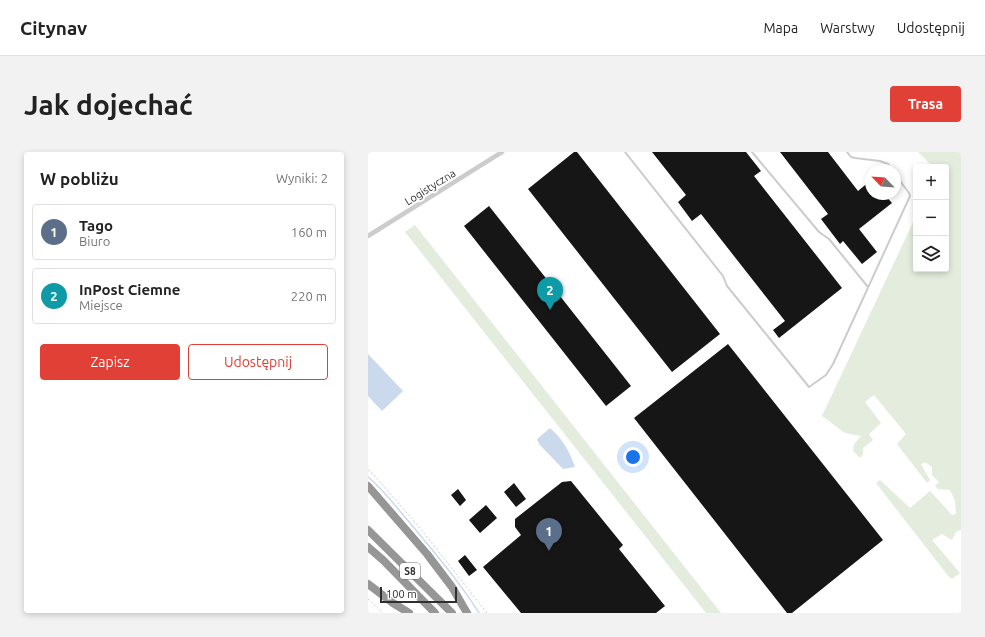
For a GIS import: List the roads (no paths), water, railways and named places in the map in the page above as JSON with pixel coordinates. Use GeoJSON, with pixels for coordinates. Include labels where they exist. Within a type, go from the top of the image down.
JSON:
{"type":"FeatureCollection","features":[{"type":"Feature","properties":{"kind":"highway"},"geometry":{"type":"LineString","coordinates":[[368,486],[427,554],[452,587],[467,613]]}},
{"type":"Feature","properties":{"kind":"highway","name":"S8"},"geometry":{"type":"LineString","coordinates":[[368,530],[452,613]]}},
{"type":"Feature","properties":{"kind":"highway","name":"S8"},"geometry":{"type":"LineString","coordinates":[[368,547],[383,560],[435,613]]}},
{"type":"Feature","properties":{"kind":"highway"},"geometry":{"type":"LineString","coordinates":[[368,584],[409,613]]}},
{"type":"Feature","properties":{"kind":"street","name":"Logistyczna"},"geometry":{"type":"LineString","coordinates":[[368,236],[502,152]]}},
{"type":"Feature","properties":{"kind":"lane"},"geometry":{"type":"LineString","coordinates":[[625,152],[723,276],[727,286],[807,386],[811,387],[830,370],[910,196],[901,182]]}},
{"type":"Feature","properties":{"kind":"lane"},"geometry":{"type":"LineString","coordinates":[[752,152],[819,232],[828,239],[868,287]]}},
{"type":"Feature","properties":{"kind":"lane"},"geometry":{"type":"LineString","coordinates":[[847,152],[851,157],[880,161],[886,164]]}},
{"type":"Feature","properties":{"kind":"water"},"geometry":{"type":"Polygon","coordinates":[[[368,354],[403,391],[382,411],[368,396],[368,354]]]}},
{"type":"Feature","properties":{"kind":"water"},"geometry":{"type":"Polygon","coordinates":[[[550,428],[565,446],[575,467],[563,469],[539,444],[537,439],[550,428]]]}},
{"type":"Feature","properties":{"kind":"waterway"},"geometry":{"type":"LineString","coordinates":[[368,477],[390,499],[437,556],[479,613]]}},
{"type":"Feature","properties":{"kind":"place","name":"InPost Ciemne"},"geometry":{"type":"Point","coordinates":[550,310]}},
{"type":"Feature","properties":{"kind":"place","name":"Tago"},"geometry":{"type":"Point","coordinates":[549,551]}}]}
